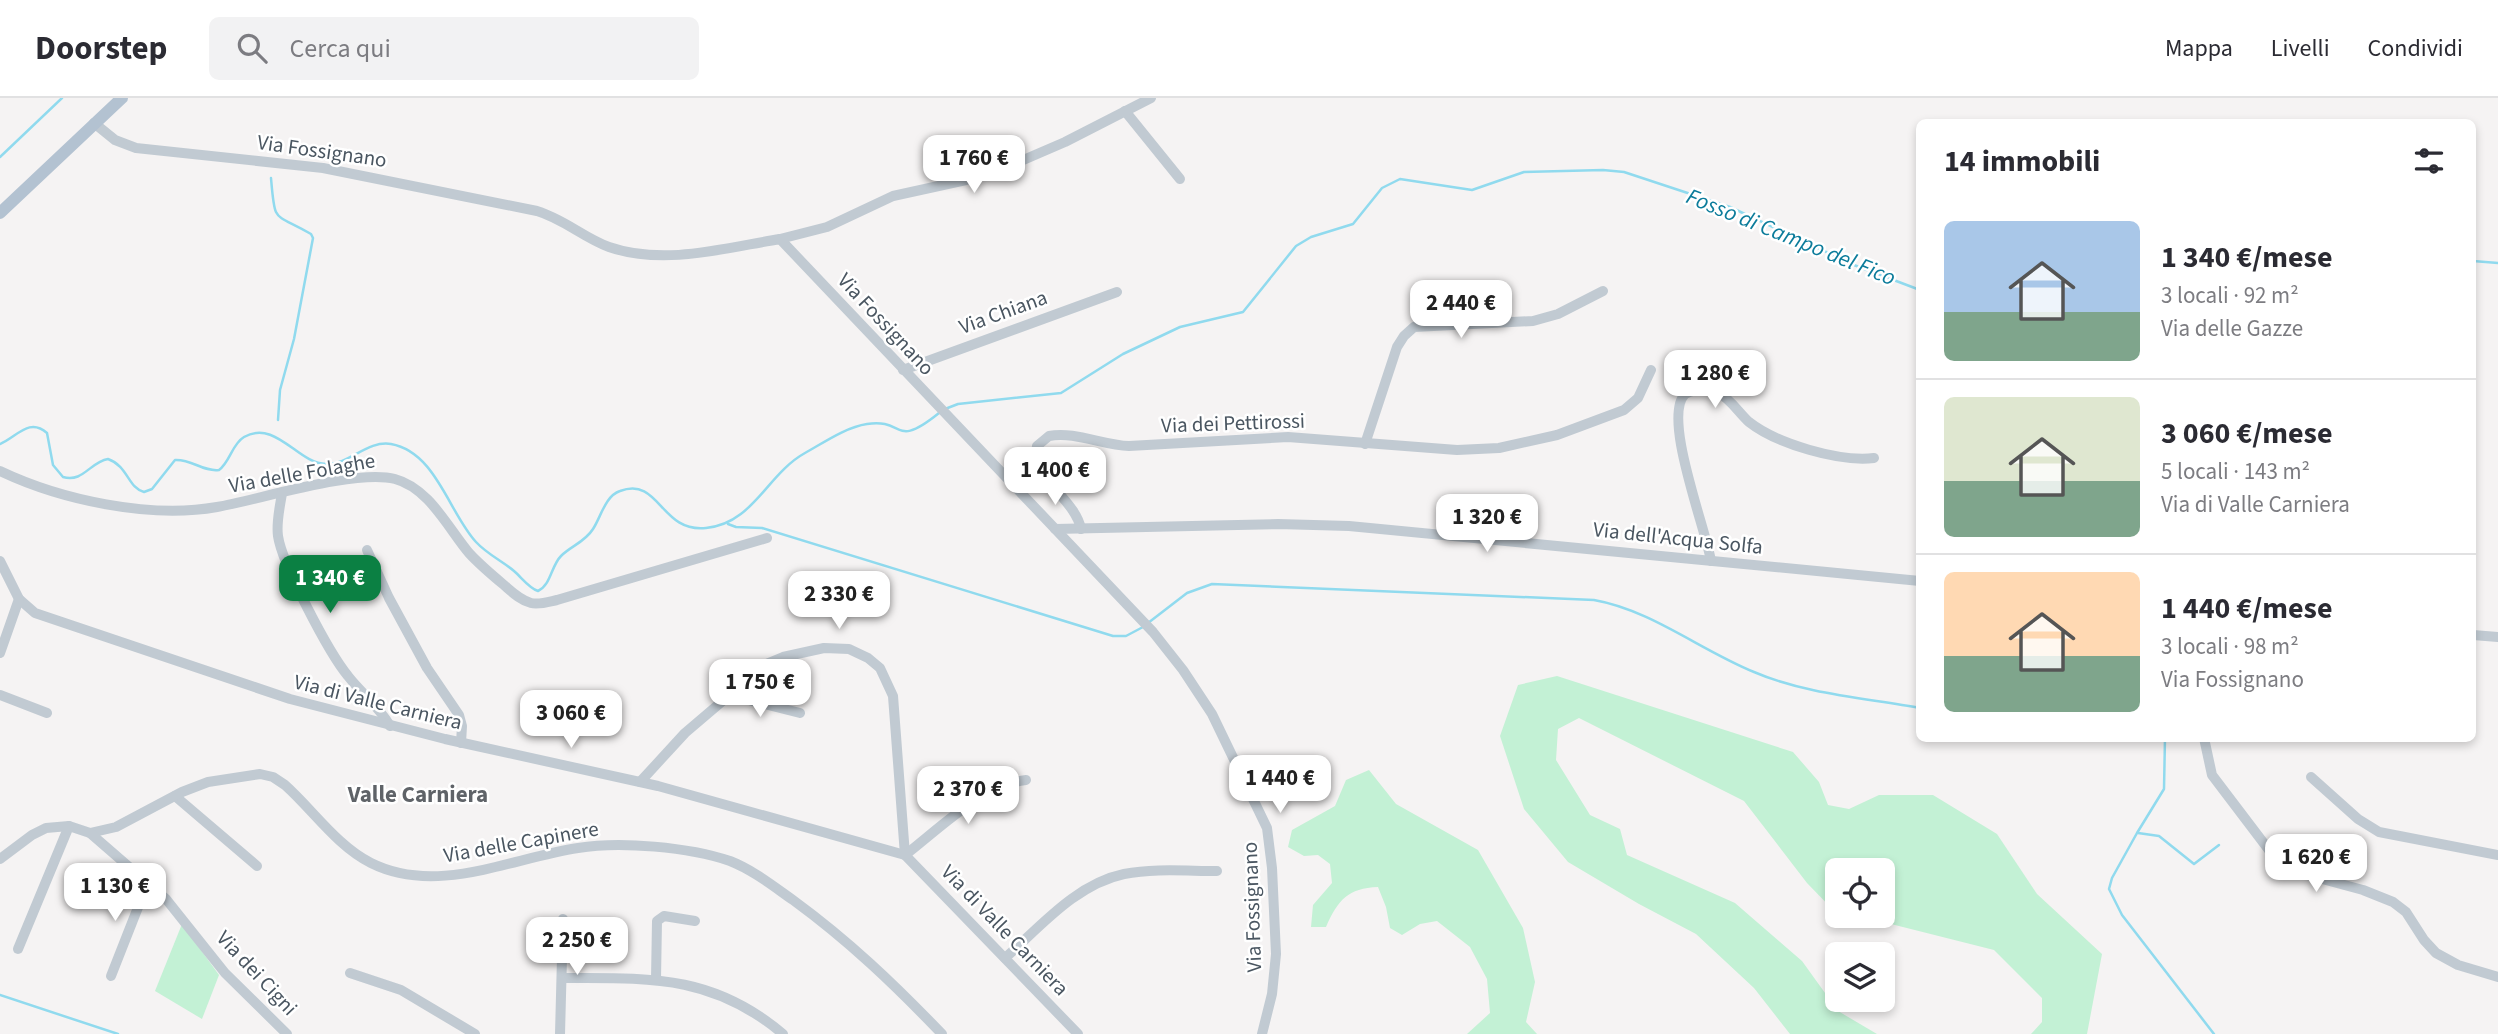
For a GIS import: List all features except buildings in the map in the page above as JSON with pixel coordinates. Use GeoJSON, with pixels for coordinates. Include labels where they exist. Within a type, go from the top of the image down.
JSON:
{"type":"FeatureCollection","features":[{"type":"Feature","properties":{"kind":"main road"},"geometry":{"type":"LineString","coordinates":[[0,214],[122,98]]}},
{"type":"Feature","properties":{"kind":"street"},"geometry":{"type":"LineString","coordinates":[[779,239],[827,227],[893,196],[966,180],[1007,167],[1151,98]]}},
{"type":"Feature","properties":{"kind":"street"},"geometry":{"type":"LineString","coordinates":[[1125,111],[1180,178]]}},
{"type":"Feature","properties":{"kind":"street","name":"Via Fossignano"},"geometry":{"type":"LineString","coordinates":[[94,123],[115,140],[136,148],[323,169],[533,210],[559,218],[603,244],[634,253],[675,255],[779,239],[1153,632],[1183,670],[1212,714],[1268,828],[1276,954],[1273,988],[1262,1034]]}},
{"type":"Feature","properties":{"kind":"street"},"geometry":{"type":"LineString","coordinates":[[1366,444],[1395,352],[1410,330],[1422,325],[1510,324],[1533,321],[1558,314],[1603,291]]}},
{"type":"Feature","properties":{"kind":"street","name":"Via Chiana"},"geometry":{"type":"LineString","coordinates":[[903,370],[1116,292]]}},
{"type":"Feature","properties":{"kind":"street","name":"Via dei Pettirossi"},"geometry":{"type":"LineString","coordinates":[[1081,529],[1075,510],[1038,462],[1037,446],[1049,436],[1065,435],[1109,445],[1129,446],[1270,437],[1473,450],[1499,448],[1544,439],[1598,421],[1632,405],[1641,394],[1651,369]]}},
{"type":"Feature","properties":{"kind":"street"},"geometry":{"type":"LineString","coordinates":[[1711,561],[1679,436],[1677,409],[1685,394],[1700,389],[1717,392],[1751,423],[1782,441],[1849,458],[1874,458]]}},
{"type":"Feature","properties":{"kind":"street","name":"Via delle Folaghe"},"geometry":{"type":"LineString","coordinates":[[0,471],[60,494],[152,508],[204,509],[365,477],[386,477],[400,481],[431,504],[487,571],[518,596],[536,603],[557,600],[767,538]]}},
{"type":"Feature","properties":{"kind":"street"},"geometry":{"type":"LineString","coordinates":[[282,493],[277,533],[285,558],[335,659],[357,688],[381,710],[390,726]]}},
{"type":"Feature","properties":{"kind":"street","name":"Via dell'Acqua Solfa"},"geometry":{"type":"LineString","coordinates":[[1055,529],[1286,524],[1349,526],[1916,581]]}},
{"type":"Feature","properties":{"kind":"street"},"geometry":{"type":"LineString","coordinates":[[367,550],[409,636],[436,683],[459,715],[463,729],[461,743]]}},
{"type":"Feature","properties":{"kind":"street"},"geometry":{"type":"LineString","coordinates":[[0,561],[19,599],[0,653]]}},
{"type":"Feature","properties":{"kind":"street","name":"Via di Valle Carniera"},"geometry":{"type":"LineString","coordinates":[[19,599],[35,613],[282,697],[461,743],[640,782],[905,855],[1078,1034]]}},
{"type":"Feature","properties":{"kind":"street"},"geometry":{"type":"LineString","coordinates":[[2476,635],[2498,637]]}},
{"type":"Feature","properties":{"kind":"street"},"geometry":{"type":"LineString","coordinates":[[640,782],[685,733],[771,662],[824,648],[849,649],[877,666],[890,687],[897,712],[905,855]]}},
{"type":"Feature","properties":{"kind":"street"},"geometry":{"type":"LineString","coordinates":[[0,695],[47,713]]}},
{"type":"Feature","properties":{"kind":"street"},"geometry":{"type":"LineString","coordinates":[[729,695],[800,713]]}},
{"type":"Feature","properties":{"kind":"street"},"geometry":{"type":"LineString","coordinates":[[2204,742],[2207,762],[2215,780],[2275,858],[2300,873],[2363,890],[2393,902],[2406,912],[2428,946],[2440,956],[2462,967],[2498,977]]}},
{"type":"Feature","properties":{"kind":"street","name":"Via delle Capinere"},"geometry":{"type":"LineString","coordinates":[[90,833],[116,827],[208,782],[257,774],[268,775],[289,788],[353,852],[379,867],[410,875],[466,872],[560,850],[595,846],[649,848],[724,859],[763,879],[845,938],[878,967],[942,1034]]}},
{"type":"Feature","properties":{"kind":"street"},"geometry":{"type":"LineString","coordinates":[[2311,777],[2358,819],[2379,832],[2498,855]]}},
{"type":"Feature","properties":{"kind":"street"},"geometry":{"type":"LineString","coordinates":[[905,855],[983,795],[1008,783],[1026,780]]}},
{"type":"Feature","properties":{"kind":"street"},"geometry":{"type":"LineString","coordinates":[[175,796],[257,866]]}},
{"type":"Feature","properties":{"kind":"street"},"geometry":{"type":"LineString","coordinates":[[0,859],[42,830],[69,826]]}},
{"type":"Feature","properties":{"kind":"street"},"geometry":{"type":"LineString","coordinates":[[18,949],[69,826]]}},
{"type":"Feature","properties":{"kind":"street","name":"Via dei Cigni"},"geometry":{"type":"LineString","coordinates":[[69,826],[90,833],[148,883],[184,919],[225,973],[287,1034]]}},
{"type":"Feature","properties":{"kind":"street"},"geometry":{"type":"LineString","coordinates":[[1005,958],[1073,898],[1100,882],[1138,872],[1217,871]]}},
{"type":"Feature","properties":{"kind":"street"},"geometry":{"type":"LineString","coordinates":[[111,976],[148,883]]}},
{"type":"Feature","properties":{"kind":"street"},"geometry":{"type":"LineString","coordinates":[[656,979],[655,928],[658,920],[666,916],[695,921]]}},
{"type":"Feature","properties":{"kind":"street"},"geometry":{"type":"LineString","coordinates":[[560,1034],[563,919]]}},
{"type":"Feature","properties":{"kind":"street"},"geometry":{"type":"LineString","coordinates":[[350,973],[401,990],[475,1034]]}},
{"type":"Feature","properties":{"kind":"street"},"geometry":{"type":"LineString","coordinates":[[562,978],[656,979],[681,982],[723,997],[753,1012],[783,1034]]}},
{"type":"Feature","properties":{"kind":"green space"},"geometry":{"type":"Polygon","coordinates":[[[1557,676],[1793,752],[1819,782],[1828,805],[1849,809],[1879,795],[1933,795],[1997,834],[2037,894],[2102,954],[2087,1034],[2031,1034],[2042,1022],[2042,998],[1994,950],[1895,925],[1895,858],[1825,858],[1825,902],[1807,883],[1744,801],[1579,718],[1558,729],[1556,760],[1590,815],[1620,829],[1627,855],[1735,903],[1802,961],[1825,993],[1825,1012],[1840,1012],[1877,1034],[1790,1034],[1754,988],[1696,934],[1568,862],[1524,809],[1500,736],[1518,685],[1557,676]]]}},
{"type":"Feature","properties":{"kind":"green space"},"geometry":{"type":"Polygon","coordinates":[[[1369,770],[1396,804],[1478,850],[1523,928],[1535,982],[1526,1022],[1537,1034],[1467,1034],[1490,1013],[1487,979],[1470,947],[1437,921],[1420,924],[1402,935],[1390,928],[1378,887],[1359,890],[1345,897],[1326,927],[1311,927],[1313,905],[1332,883],[1330,864],[1318,855],[1304,856],[1288,847],[1292,830],[1335,806],[1346,780],[1369,770]]]}},
{"type":"Feature","properties":{"kind":"green space"},"geometry":{"type":"Polygon","coordinates":[[[182,924],[219,975],[202,1019],[155,991],[182,924]]]}},
{"type":"Feature","properties":{"kind":"waterway"},"geometry":{"type":"LineString","coordinates":[[0,157],[62,98]]}},
{"type":"Feature","properties":{"kind":"waterway","name":"Fosso di Campo del Fico"},"geometry":{"type":"LineString","coordinates":[[945,409],[958,404],[1061,393],[1123,354],[1180,327],[1243,312],[1296,246],[1311,237],[1353,224],[1382,188],[1400,179],[1472,190],[1524,172],[1624,172],[1730,207],[1854,265],[1916,288]]}},
{"type":"Feature","properties":{"kind":"waterway"},"geometry":{"type":"LineString","coordinates":[[271,178],[275,211],[283,219],[311,234],[313,238],[294,339],[280,390],[278,420]]}},
{"type":"Feature","properties":{"kind":"waterway","name":"Fosso di Campo del Fico"},"geometry":{"type":"LineString","coordinates":[[2476,261],[2498,263]]}},
{"type":"Feature","properties":{"kind":"waterway","name":"Fosso di Campo del Fico"},"geometry":{"type":"LineString","coordinates":[[0,444],[23,430],[34,427],[41,429],[47,433],[53,465],[63,477],[76,477],[108,459],[115,462],[134,486],[144,492],[152,489],[175,460],[219,470],[240,440],[256,433],[277,438],[306,457],[326,464],[342,461],[374,446],[391,444],[406,449],[419,459],[431,471],[476,542],[538,591],[546,584],[561,556],[590,533],[607,502],[620,491],[633,488],[644,491],[679,522],[691,527],[706,528],[736,518],[792,462],[851,428],[879,423],[906,431],[924,424],[939,413]]}},
{"type":"Feature","properties":{"kind":"waterway"},"geometry":{"type":"LineString","coordinates":[[728,524],[762,528],[1113,636],[1126,636],[1143,627]]}},
{"type":"Feature","properties":{"kind":"waterway"},"geometry":{"type":"LineString","coordinates":[[1148,623],[1187,593],[1212,584],[1594,600],[1635,612],[1734,663],[1794,686],[1916,707]]}},
{"type":"Feature","properties":{"kind":"waterway"},"geometry":{"type":"LineString","coordinates":[[2165,742],[2164,789],[2112,878],[2109,889],[2122,915],[2214,1034]]}},
{"type":"Feature","properties":{"kind":"waterway"},"geometry":{"type":"LineString","coordinates":[[2138,833],[2159,836],[2194,864],[2219,845]]}},
{"type":"Feature","properties":{"kind":"waterway"},"geometry":{"type":"LineString","coordinates":[[0,995],[118,1034]]}},
{"type":"Feature","properties":{"kind":"district","name":"Valle Carniera"},"geometry":{"type":"Point","coordinates":[418,794]}}]}
